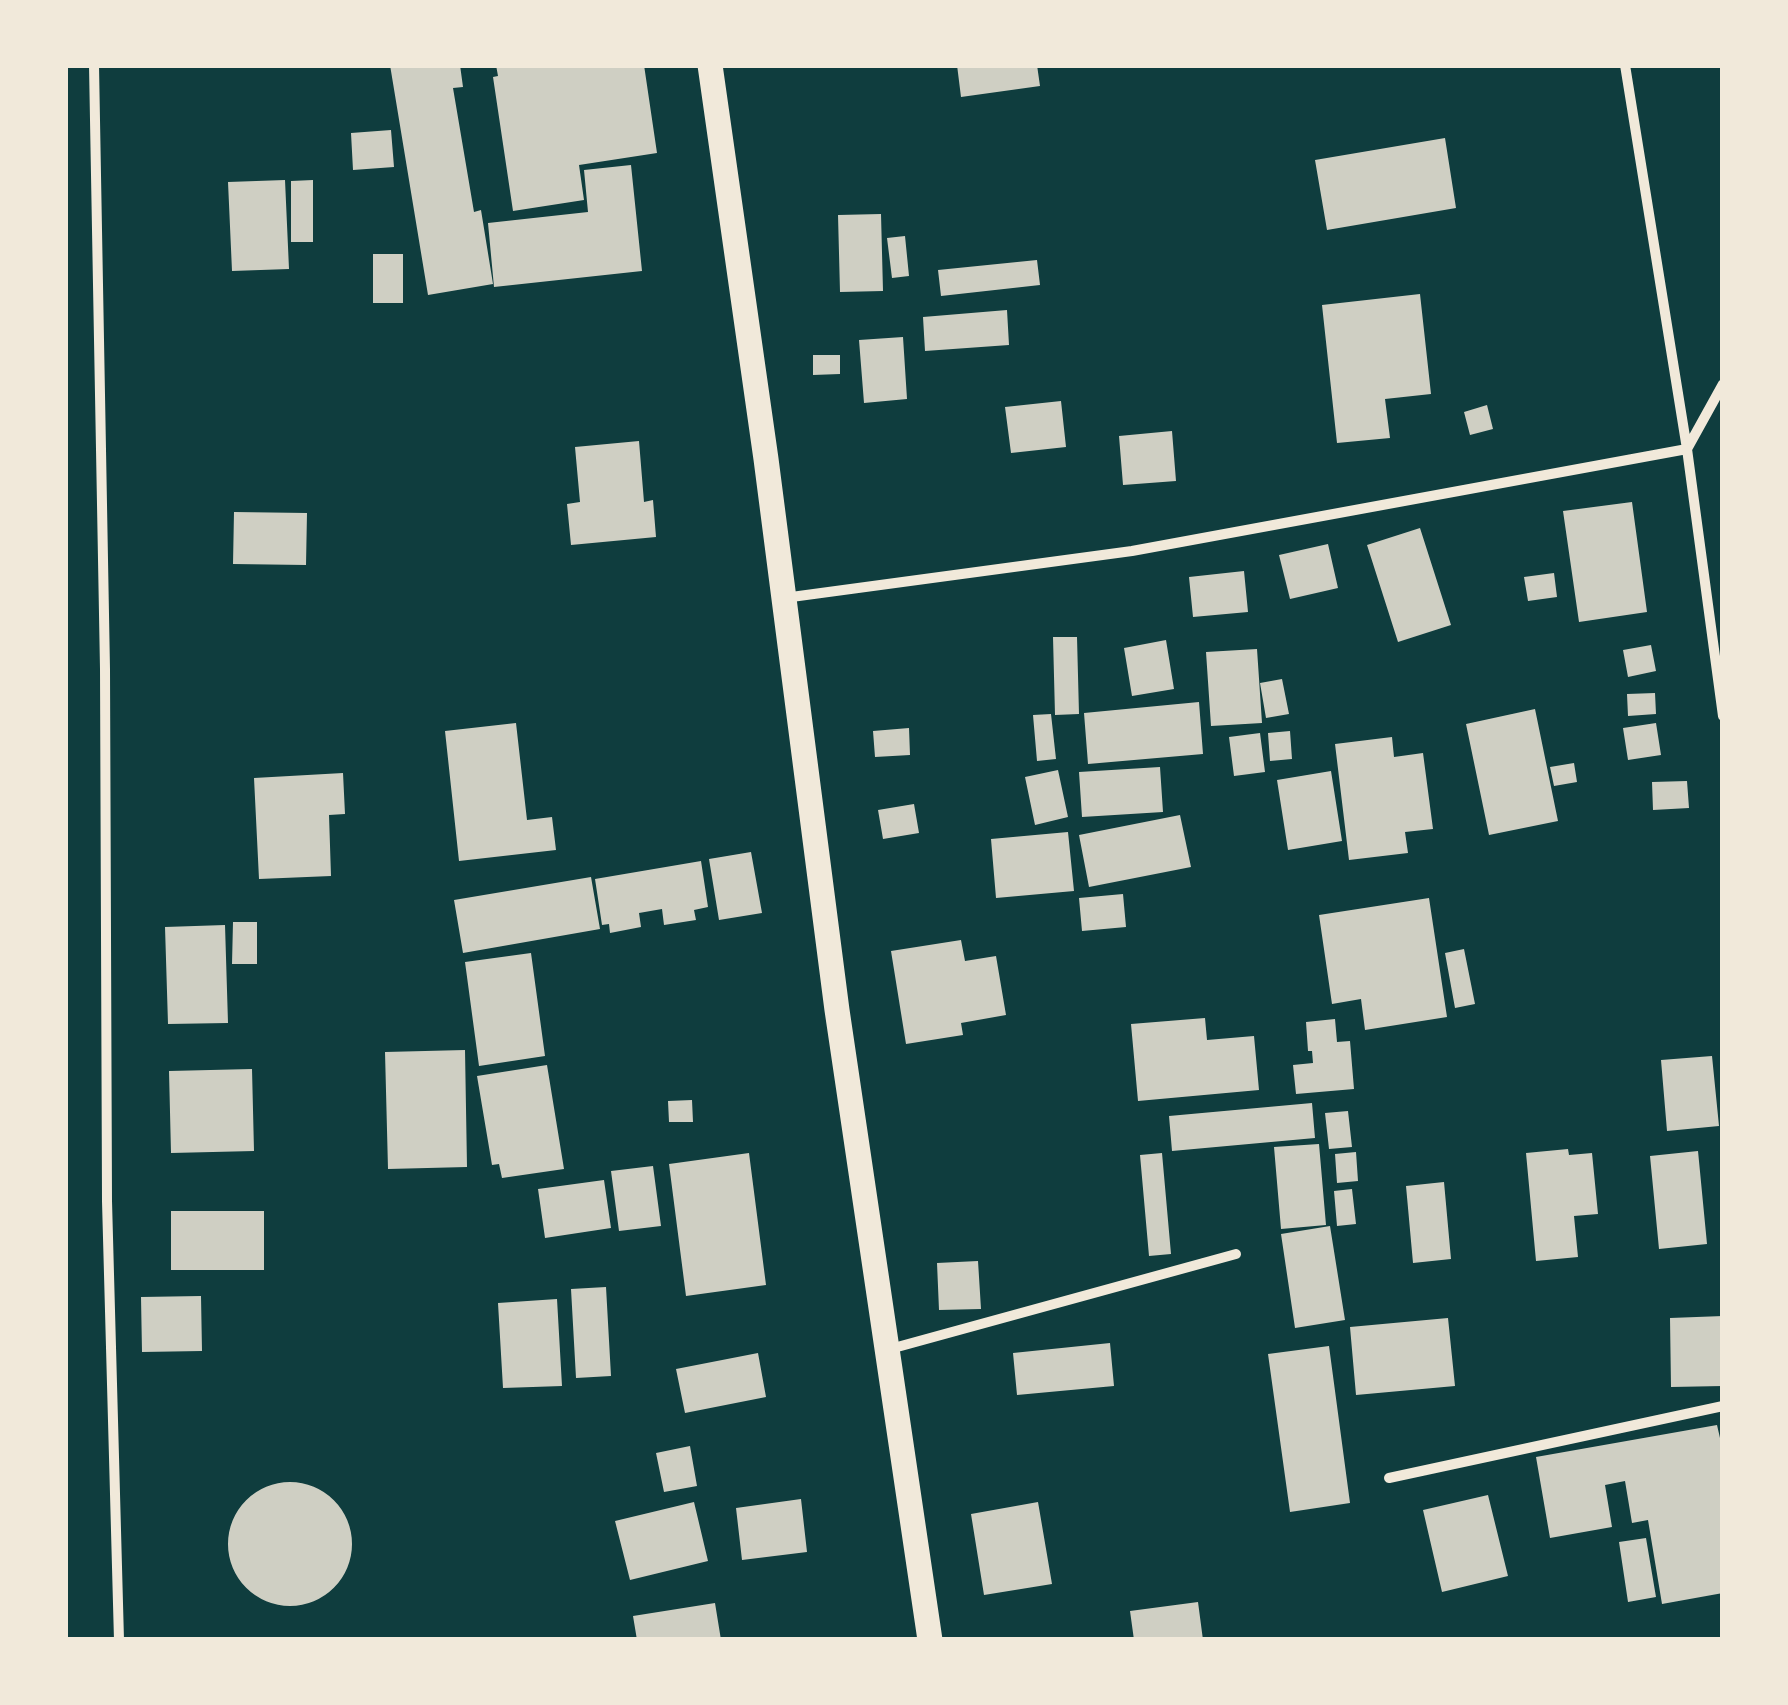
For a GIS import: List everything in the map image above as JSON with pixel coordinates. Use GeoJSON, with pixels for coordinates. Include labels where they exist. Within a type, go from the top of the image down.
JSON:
{"type":"FeatureCollection","features":[{"type":"Feature","properties":{"kind":"main road"},"geometry":{"type":"LineString","coordinates":[[710,65],[837,1010],[930,1640]]}},
{"type":"Feature","properties":{"kind":"street"},"geometry":{"type":"LineString","coordinates":[[94,65],[106,668],[108,1201],[119,1640]]}},
{"type":"Feature","properties":{"kind":"street"},"geometry":{"type":"LineString","coordinates":[[1625,65],[1719,653],[1723,716]]}},
{"type":"Feature","properties":{"kind":"street"},"geometry":{"type":"LineString","coordinates":[[1688,448],[1723,384]]}},
{"type":"Feature","properties":{"kind":"street"},"geometry":{"type":"LineString","coordinates":[[784,598],[1132,552],[1688,448]]}},
{"type":"Feature","properties":{"kind":"street"},"geometry":{"type":"LineString","coordinates":[[887,1350],[1236,1254]]}},
{"type":"Feature","properties":{"kind":"street"},"geometry":{"type":"LineString","coordinates":[[1388,1478],[1723,1406]]}},
{"type":"Feature","properties":{"kind":"building"},"geometry":{"type":"Polygon","coordinates":[[[390,65],[460,65],[463,87],[453,88],[474,212],[481,210],[493,284],[428,295],[390,65]]]}},
{"type":"Feature","properties":{"kind":"building"},"geometry":{"type":"Polygon","coordinates":[[[496,65],[644,65],[657,153],[579,165],[584,200],[513,211],[493,77],[498,76],[496,65]]]}},
{"type":"Feature","properties":{"kind":"building"},"geometry":{"type":"Polygon","coordinates":[[[957,65],[1037,65],[1040,86],[961,97],[957,65]]]}},
{"type":"Feature","properties":{"kind":"building"},"geometry":{"type":"Polygon","coordinates":[[[391,130],[394,167],[353,170],[351,133],[391,130]]]}},
{"type":"Feature","properties":{"kind":"building"},"geometry":{"type":"Polygon","coordinates":[[[1445,138],[1456,208],[1327,230],[1315,160],[1445,138]]]}},
{"type":"Feature","properties":{"kind":"building"},"geometry":{"type":"Polygon","coordinates":[[[631,165],[642,271],[494,287],[488,223],[588,212],[584,170],[631,165]]]}},
{"type":"Feature","properties":{"kind":"building"},"geometry":{"type":"Polygon","coordinates":[[[285,180],[289,269],[232,271],[228,182],[285,180]]]}},
{"type":"Feature","properties":{"kind":"building"},"geometry":{"type":"Polygon","coordinates":[[[313,180],[313,242],[291,242],[291,181],[313,180]]]}},
{"type":"Feature","properties":{"kind":"building"},"geometry":{"type":"Polygon","coordinates":[[[881,214],[883,291],[840,292],[838,215],[881,214]]]}},
{"type":"Feature","properties":{"kind":"building"},"geometry":{"type":"Polygon","coordinates":[[[905,236],[909,276],[892,278],[887,238],[905,236]]]}},
{"type":"Feature","properties":{"kind":"building"},"geometry":{"type":"Polygon","coordinates":[[[373,254],[403,254],[403,303],[373,303],[373,254]]]}},
{"type":"Feature","properties":{"kind":"building"},"geometry":{"type":"Polygon","coordinates":[[[1037,260],[1040,285],[941,296],[938,270],[1037,260]]]}},
{"type":"Feature","properties":{"kind":"building"},"geometry":{"type":"Polygon","coordinates":[[[1420,294],[1431,394],[1385,399],[1390,438],[1337,443],[1322,305],[1420,294]]]}},
{"type":"Feature","properties":{"kind":"building"},"geometry":{"type":"Polygon","coordinates":[[[1007,310],[1009,345],[925,351],[923,317],[1007,310]]]}},
{"type":"Feature","properties":{"kind":"building"},"geometry":{"type":"Polygon","coordinates":[[[903,337],[907,399],[864,403],[859,340],[903,337]]]}},
{"type":"Feature","properties":{"kind":"building"},"geometry":{"type":"Polygon","coordinates":[[[813,355],[840,355],[840,374],[813,375],[813,355]]]}},
{"type":"Feature","properties":{"kind":"building"},"geometry":{"type":"Polygon","coordinates":[[[1061,401],[1066,447],[1011,453],[1005,407],[1061,401]]]}},
{"type":"Feature","properties":{"kind":"building"},"geometry":{"type":"Polygon","coordinates":[[[1487,405],[1493,429],[1470,435],[1464,412],[1487,405]]]}},
{"type":"Feature","properties":{"kind":"building"},"geometry":{"type":"Polygon","coordinates":[[[1172,431],[1176,481],[1123,485],[1119,436],[1172,431]]]}},
{"type":"Feature","properties":{"kind":"building"},"geometry":{"type":"Polygon","coordinates":[[[639,441],[644,502],[653,500],[656,537],[571,545],[567,504],[580,502],[575,447],[639,441]]]}},
{"type":"Feature","properties":{"kind":"building"},"geometry":{"type":"Polygon","coordinates":[[[1632,502],[1647,612],[1579,622],[1563,511],[1632,502]]]}},
{"type":"Feature","properties":{"kind":"building"},"geometry":{"type":"Polygon","coordinates":[[[234,512],[307,513],[306,565],[233,564],[234,512]]]}},
{"type":"Feature","properties":{"kind":"building"},"geometry":{"type":"Polygon","coordinates":[[[1420,528],[1451,625],[1398,642],[1367,545],[1420,528]]]}},
{"type":"Feature","properties":{"kind":"building"},"geometry":{"type":"Polygon","coordinates":[[[1328,544],[1338,588],[1290,599],[1279,555],[1328,544]]]}},
{"type":"Feature","properties":{"kind":"building"},"geometry":{"type":"Polygon","coordinates":[[[1244,571],[1248,612],[1193,617],[1189,577],[1244,571]]]}},
{"type":"Feature","properties":{"kind":"building"},"geometry":{"type":"Polygon","coordinates":[[[1554,573],[1557,597],[1528,601],[1524,577],[1554,573]]]}},
{"type":"Feature","properties":{"kind":"building"},"geometry":{"type":"Polygon","coordinates":[[[1053,637],[1077,637],[1079,714],[1055,715],[1053,637]]]}},
{"type":"Feature","properties":{"kind":"building"},"geometry":{"type":"Polygon","coordinates":[[[1166,640],[1174,689],[1132,696],[1124,648],[1166,640]]]}},
{"type":"Feature","properties":{"kind":"building"},"geometry":{"type":"Polygon","coordinates":[[[1651,645],[1656,671],[1628,677],[1623,650],[1651,645]]]}},
{"type":"Feature","properties":{"kind":"building"},"geometry":{"type":"Polygon","coordinates":[[[1257,649],[1262,723],[1211,726],[1206,652],[1257,649]]]}},
{"type":"Feature","properties":{"kind":"building"},"geometry":{"type":"Polygon","coordinates":[[[1282,679],[1289,714],[1266,718],[1260,683],[1282,679]]]}},
{"type":"Feature","properties":{"kind":"building"},"geometry":{"type":"Polygon","coordinates":[[[1655,693],[1656,714],[1628,716],[1627,694],[1655,693]]]}},
{"type":"Feature","properties":{"kind":"building"},"geometry":{"type":"Polygon","coordinates":[[[1199,702],[1203,754],[1088,764],[1084,713],[1199,702]]]}},
{"type":"Feature","properties":{"kind":"building"},"geometry":{"type":"Polygon","coordinates":[[[1535,709],[1558,821],[1489,835],[1466,724],[1535,709]]]}},
{"type":"Feature","properties":{"kind":"building"},"geometry":{"type":"Polygon","coordinates":[[[1051,714],[1056,759],[1037,761],[1033,715],[1051,714]]]}},
{"type":"Feature","properties":{"kind":"building"},"geometry":{"type":"Polygon","coordinates":[[[516,723],[527,820],[552,817],[556,850],[459,861],[445,731],[516,723]]]}},
{"type":"Feature","properties":{"kind":"building"},"geometry":{"type":"Polygon","coordinates":[[[1656,723],[1661,755],[1628,760],[1623,728],[1656,723]]]}},
{"type":"Feature","properties":{"kind":"building"},"geometry":{"type":"Polygon","coordinates":[[[909,728],[910,755],[875,757],[873,731],[909,728]]]}},
{"type":"Feature","properties":{"kind":"building"},"geometry":{"type":"Polygon","coordinates":[[[1290,731],[1292,759],[1270,761],[1268,733],[1290,731]]]}},
{"type":"Feature","properties":{"kind":"building"},"geometry":{"type":"Polygon","coordinates":[[[1260,733],[1265,772],[1234,776],[1229,737],[1260,733]]]}},
{"type":"Feature","properties":{"kind":"building"},"geometry":{"type":"Polygon","coordinates":[[[1392,737],[1394,757],[1423,753],[1433,829],[1405,832],[1408,853],[1349,860],[1335,744],[1392,737]]]}},
{"type":"Feature","properties":{"kind":"building"},"geometry":{"type":"Polygon","coordinates":[[[1574,763],[1577,782],[1554,786],[1550,767],[1574,763]]]}},
{"type":"Feature","properties":{"kind":"building"},"geometry":{"type":"Polygon","coordinates":[[[1160,767],[1163,812],[1082,817],[1079,772],[1160,767]]]}},
{"type":"Feature","properties":{"kind":"building"},"geometry":{"type":"Polygon","coordinates":[[[1058,770],[1068,817],[1035,825],[1025,777],[1058,770]]]}},
{"type":"Feature","properties":{"kind":"building"},"geometry":{"type":"Polygon","coordinates":[[[1331,771],[1342,841],[1288,850],[1277,780],[1331,771]]]}},
{"type":"Feature","properties":{"kind":"building"},"geometry":{"type":"Polygon","coordinates":[[[343,773],[345,814],[329,815],[331,876],[259,879],[254,778],[343,773]]]}},
{"type":"Feature","properties":{"kind":"building"},"geometry":{"type":"Polygon","coordinates":[[[1687,781],[1689,808],[1653,810],[1652,782],[1687,781]]]}},
{"type":"Feature","properties":{"kind":"building"},"geometry":{"type":"Polygon","coordinates":[[[914,804],[919,833],[883,839],[878,810],[914,804]]]}},
{"type":"Feature","properties":{"kind":"building"},"geometry":{"type":"Polygon","coordinates":[[[1180,815],[1191,867],[1089,887],[1079,835],[1180,815]]]}},
{"type":"Feature","properties":{"kind":"building"},"geometry":{"type":"Polygon","coordinates":[[[1068,832],[1074,891],[996,898],[991,839],[1068,832]]]}},
{"type":"Feature","properties":{"kind":"building"},"geometry":{"type":"Polygon","coordinates":[[[751,852],[762,913],[719,920],[709,859],[751,852]]]}},
{"type":"Feature","properties":{"kind":"building"},"geometry":{"type":"Polygon","coordinates":[[[701,861],[708,907],[694,910],[696,920],[664,925],[662,909],[639,913],[641,927],[610,933],[609,924],[602,925],[595,879],[701,861]]]}},
{"type":"Feature","properties":{"kind":"building"},"geometry":{"type":"Polygon","coordinates":[[[591,877],[600,929],[463,953],[454,900],[591,877]]]}},
{"type":"Feature","properties":{"kind":"building"},"geometry":{"type":"Polygon","coordinates":[[[1123,894],[1126,927],[1082,931],[1079,898],[1123,894]]]}},
{"type":"Feature","properties":{"kind":"building"},"geometry":{"type":"Polygon","coordinates":[[[1429,898],[1447,1017],[1365,1030],[1361,999],[1332,1004],[1319,915],[1429,898]]]}},
{"type":"Feature","properties":{"kind":"building"},"geometry":{"type":"Polygon","coordinates":[[[233,922],[257,922],[257,964],[232,964],[233,922]]]}},
{"type":"Feature","properties":{"kind":"building"},"geometry":{"type":"Polygon","coordinates":[[[225,925],[228,1023],[168,1024],[165,927],[225,925]]]}},
{"type":"Feature","properties":{"kind":"building"},"geometry":{"type":"Polygon","coordinates":[[[961,940],[965,961],[996,956],[1006,1015],[961,1023],[963,1035],[906,1044],[891,951],[961,940]]]}},
{"type":"Feature","properties":{"kind":"building"},"geometry":{"type":"Polygon","coordinates":[[[1464,949],[1475,1004],[1455,1008],[1445,953],[1464,949]]]}},
{"type":"Feature","properties":{"kind":"building"},"geometry":{"type":"Polygon","coordinates":[[[531,953],[545,1056],[479,1066],[465,962],[531,953]]]}},
{"type":"Feature","properties":{"kind":"building"},"geometry":{"type":"Polygon","coordinates":[[[1205,1018],[1207,1040],[1254,1036],[1259,1090],[1138,1101],[1131,1024],[1205,1018]]]}},
{"type":"Feature","properties":{"kind":"building"},"geometry":{"type":"Polygon","coordinates":[[[1335,1019],[1337,1042],[1350,1041],[1354,1089],[1296,1094],[1293,1065],[1313,1063],[1306,1022],[1335,1019]]]}},
{"type":"Feature","properties":{"kind":"building"},"geometry":{"type":"Polygon","coordinates":[[[465,1050],[467,1167],[388,1169],[385,1052],[465,1050]]]}},
{"type":"Feature","properties":{"kind":"building"},"geometry":{"type":"Polygon","coordinates":[[[1712,1056],[1719,1126],[1667,1131],[1661,1060],[1712,1056]]]}},
{"type":"Feature","properties":{"kind":"building"},"geometry":{"type":"Polygon","coordinates":[[[547,1065],[564,1169],[502,1178],[499,1164],[492,1165],[477,1076],[547,1065]]]}},
{"type":"Feature","properties":{"kind":"building"},"geometry":{"type":"Polygon","coordinates":[[[252,1069],[254,1151],[171,1153],[169,1071],[252,1069]]]}},
{"type":"Feature","properties":{"kind":"building"},"geometry":{"type":"Polygon","coordinates":[[[692,1100],[693,1122],[669,1122],[668,1101],[692,1100]]]}},
{"type":"Feature","properties":{"kind":"building"},"geometry":{"type":"Polygon","coordinates":[[[1312,1103],[1315,1138],[1172,1151],[1169,1116],[1312,1103]]]}},
{"type":"Feature","properties":{"kind":"building"},"geometry":{"type":"Polygon","coordinates":[[[1348,1111],[1352,1147],[1329,1149],[1325,1113],[1348,1111]]]}},
{"type":"Feature","properties":{"kind":"building"},"geometry":{"type":"Polygon","coordinates":[[[1319,1144],[1326,1225],[1281,1229],[1274,1147],[1319,1144]]]}},
{"type":"Feature","properties":{"kind":"building"},"geometry":{"type":"Polygon","coordinates":[[[1568,1149],[1569,1155],[1592,1153],[1598,1214],[1574,1216],[1578,1257],[1536,1261],[1526,1153],[1568,1149]]]}},
{"type":"Feature","properties":{"kind":"building"},"geometry":{"type":"Polygon","coordinates":[[[1698,1151],[1707,1244],[1659,1249],[1650,1156],[1698,1151]]]}},
{"type":"Feature","properties":{"kind":"building"},"geometry":{"type":"Polygon","coordinates":[[[1356,1152],[1358,1181],[1337,1183],[1335,1154],[1356,1152]]]}},
{"type":"Feature","properties":{"kind":"building"},"geometry":{"type":"Polygon","coordinates":[[[749,1153],[766,1285],[686,1296],[669,1164],[749,1153]]]}},
{"type":"Feature","properties":{"kind":"building"},"geometry":{"type":"Polygon","coordinates":[[[1162,1153],[1171,1254],[1149,1256],[1140,1155],[1162,1153]]]}},
{"type":"Feature","properties":{"kind":"building"},"geometry":{"type":"Polygon","coordinates":[[[653,1166],[661,1226],[619,1231],[611,1171],[653,1166]]]}},
{"type":"Feature","properties":{"kind":"building"},"geometry":{"type":"Polygon","coordinates":[[[604,1180],[611,1228],[545,1238],[538,1189],[604,1180]]]}},
{"type":"Feature","properties":{"kind":"building"},"geometry":{"type":"Polygon","coordinates":[[[1444,1182],[1451,1259],[1413,1263],[1406,1186],[1444,1182]]]}},
{"type":"Feature","properties":{"kind":"building"},"geometry":{"type":"Polygon","coordinates":[[[1352,1189],[1356,1224],[1337,1226],[1334,1191],[1352,1189]]]}},
{"type":"Feature","properties":{"kind":"building"},"geometry":{"type":"Polygon","coordinates":[[[171,1211],[264,1211],[264,1270],[171,1270],[171,1211]]]}},
{"type":"Feature","properties":{"kind":"building"},"geometry":{"type":"Polygon","coordinates":[[[1330,1226],[1345,1320],[1295,1328],[1281,1234],[1330,1226]]]}},
{"type":"Feature","properties":{"kind":"building"},"geometry":{"type":"Polygon","coordinates":[[[978,1261],[981,1309],[939,1310],[937,1263],[978,1261]]]}},
{"type":"Feature","properties":{"kind":"building"},"geometry":{"type":"Polygon","coordinates":[[[606,1287],[611,1376],[576,1378],[571,1289],[606,1287]]]}},
{"type":"Feature","properties":{"kind":"building"},"geometry":{"type":"Polygon","coordinates":[[[201,1296],[202,1351],[142,1352],[141,1297],[201,1296]]]}},
{"type":"Feature","properties":{"kind":"building"},"geometry":{"type":"Polygon","coordinates":[[[557,1299],[562,1386],[503,1388],[498,1303],[557,1299]]]}},
{"type":"Feature","properties":{"kind":"building"},"geometry":{"type":"Polygon","coordinates":[[[1723,1316],[1723,1386],[1671,1387],[1670,1318],[1723,1316]]]}},
{"type":"Feature","properties":{"kind":"building"},"geometry":{"type":"Polygon","coordinates":[[[1448,1318],[1455,1386],[1356,1395],[1350,1327],[1448,1318]]]}},
{"type":"Feature","properties":{"kind":"building"},"geometry":{"type":"Polygon","coordinates":[[[1110,1343],[1114,1386],[1017,1395],[1013,1353],[1110,1343]]]}},
{"type":"Feature","properties":{"kind":"building"},"geometry":{"type":"Polygon","coordinates":[[[1329,1346],[1350,1503],[1290,1512],[1268,1354],[1329,1346]]]}},
{"type":"Feature","properties":{"kind":"building"},"geometry":{"type":"Polygon","coordinates":[[[758,1353],[766,1397],[685,1413],[676,1369],[758,1353]]]}},
{"type":"Feature","properties":{"kind":"building"},"geometry":{"type":"Polygon","coordinates":[[[1717,1425],[1720,1438],[1723,1437],[1723,1593],[1662,1604],[1648,1520],[1632,1523],[1625,1481],[1605,1485],[1612,1527],[1550,1538],[1536,1457],[1717,1425]]]}},
{"type":"Feature","properties":{"kind":"building"},"geometry":{"type":"Polygon","coordinates":[[[690,1446],[697,1486],[664,1492],[656,1453],[690,1446]]]}},
{"type":"Feature","properties":{"kind":"building"},"geometry":{"type":"Polygon","coordinates":[[[290,1482],[314,1487],[334,1500],[347,1520],[352,1544],[347,1568],[334,1588],[314,1601],[290,1606],[266,1601],[246,1588],[233,1568],[228,1544],[233,1520],[246,1500],[266,1487],[290,1482]]]}},
{"type":"Feature","properties":{"kind":"building"},"geometry":{"type":"Polygon","coordinates":[[[1488,1495],[1508,1576],[1442,1592],[1423,1510],[1488,1495]]]}},
{"type":"Feature","properties":{"kind":"building"},"geometry":{"type":"Polygon","coordinates":[[[801,1499],[807,1552],[742,1560],[736,1508],[801,1499]]]}},
{"type":"Feature","properties":{"kind":"building"},"geometry":{"type":"Polygon","coordinates":[[[694,1502],[708,1561],[630,1580],[615,1521],[694,1502]]]}},
{"type":"Feature","properties":{"kind":"building"},"geometry":{"type":"Polygon","coordinates":[[[1038,1502],[1052,1584],[984,1595],[971,1514],[1038,1502]]]}},
{"type":"Feature","properties":{"kind":"building"},"geometry":{"type":"Polygon","coordinates":[[[1646,1538],[1656,1597],[1628,1602],[1619,1542],[1646,1538]]]}},
{"type":"Feature","properties":{"kind":"building"},"geometry":{"type":"Polygon","coordinates":[[[1198,1602],[1203,1640],[1134,1640],[1130,1611],[1198,1602]]]}},
{"type":"Feature","properties":{"kind":"building"},"geometry":{"type":"Polygon","coordinates":[[[715,1603],[721,1640],[637,1640],[633,1616],[715,1603]]]}}]}
